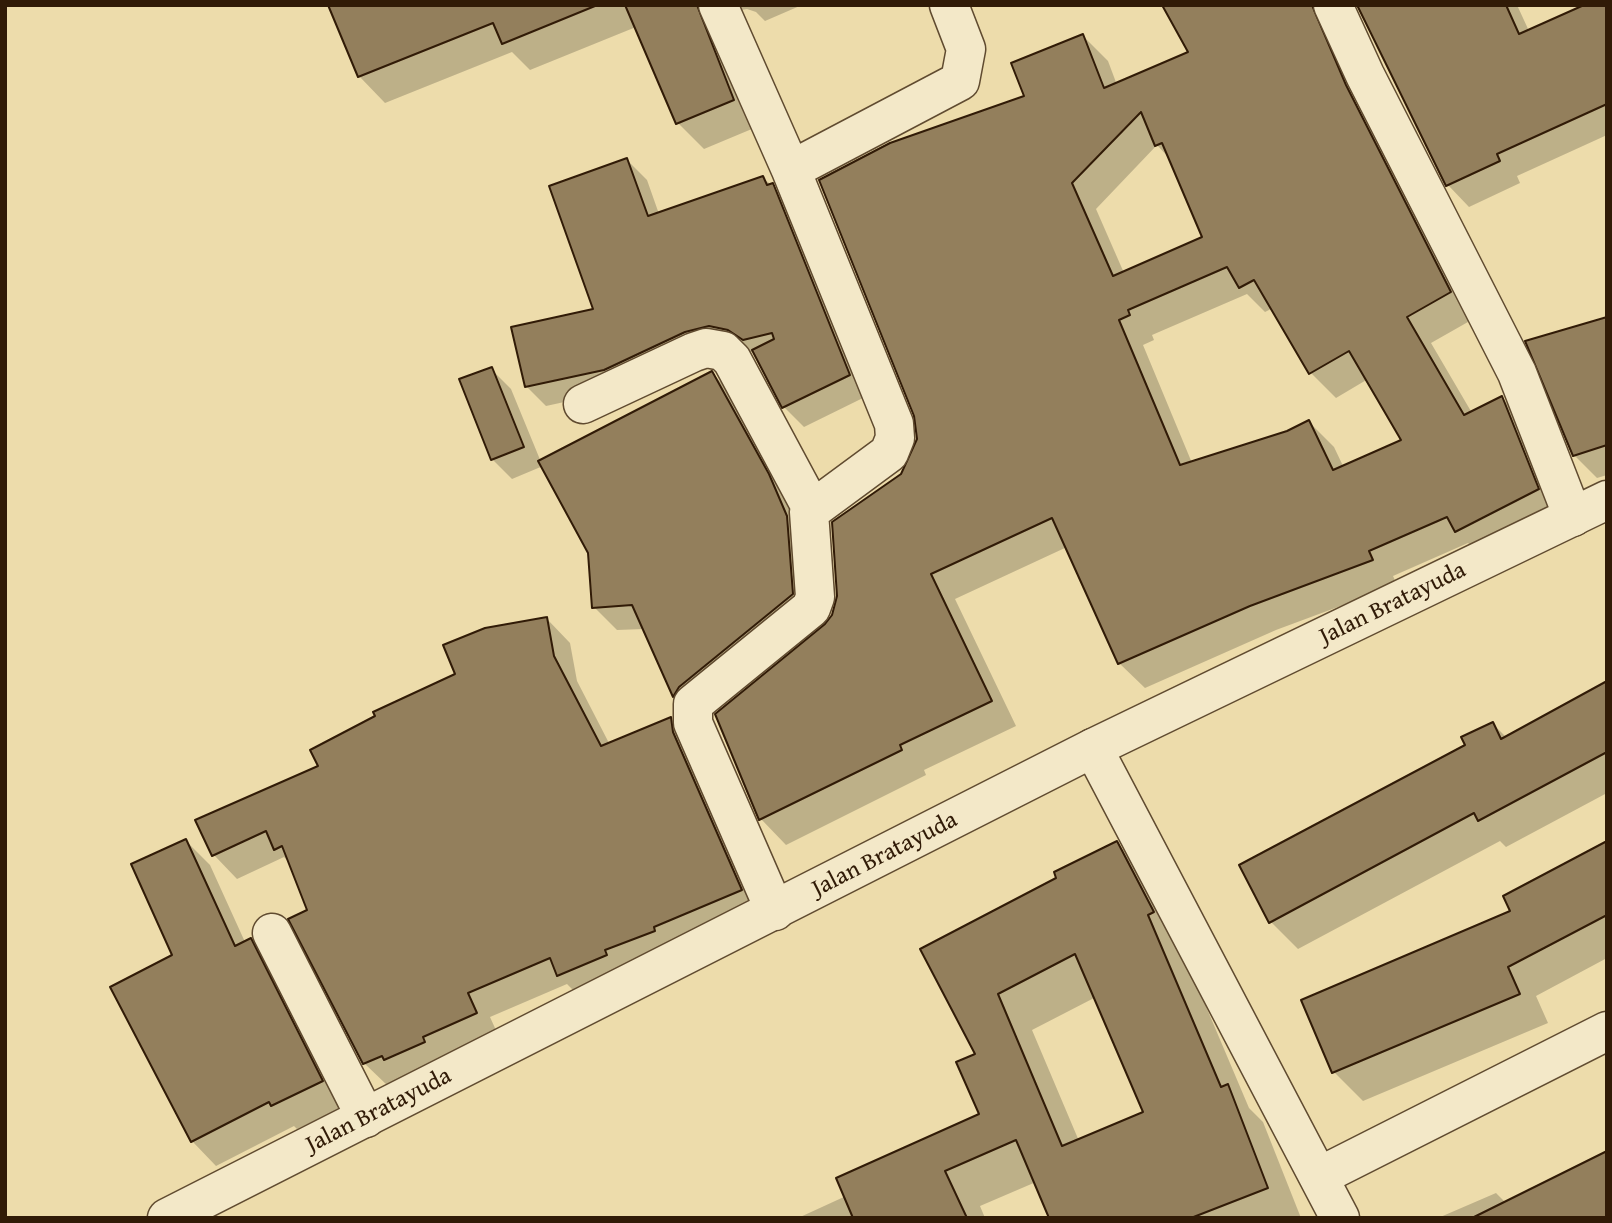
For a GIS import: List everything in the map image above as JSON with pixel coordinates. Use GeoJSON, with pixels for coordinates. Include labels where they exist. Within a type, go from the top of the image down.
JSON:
{"type":"FeatureCollection","features":[{"type":"Feature","properties":{"kind":"street"},"geometry":{"type":"LineString","coordinates":[[718,5],[790,170],[894,424],[895,438],[889,453],[811,509],[809,516],[815,597],[811,608],[693,704],[691,711],[693,723],[775,911]]}},
{"type":"Feature","properties":{"kind":"street"},"geometry":{"type":"LineString","coordinates":[[790,170],[960,81],[966,49],[949,5]]}},
{"type":"Feature","properties":{"kind":"street"},"geometry":{"type":"LineString","coordinates":[[1333,5],[1365,75],[1517,373],[1573,517]]}},
{"type":"Feature","properties":{"kind":"street"},"geometry":{"type":"LineString","coordinates":[[583,404],[695,352],[706,348],[723,351],[732,360],[811,509]]}},
{"type":"Feature","properties":{"kind":"street","name":"Jalan Bratayuda"},"geometry":{"type":"LineString","coordinates":[[167,1218],[1093,748],[1607,500]]}},
{"type":"Feature","properties":{"kind":"street"},"geometry":{"type":"LineString","coordinates":[[1093,748],[1320,1175],[1340,1218]]}},
{"type":"Feature","properties":{"kind":"street"},"geometry":{"type":"LineString","coordinates":[[272,933],[366,1118]]}},
{"type":"Feature","properties":{"kind":"street"},"geometry":{"type":"LineString","coordinates":[[1320,1175],[1607,1031]]}},
{"type":"Feature","properties":{"kind":"building"},"geometry":{"type":"Polygon","coordinates":[[[328,5],[595,6],[502,44],[493,23],[358,77],[328,5]]]}},
{"type":"Feature","properties":{"kind":"building"},"geometry":{"type":"Polygon","coordinates":[[[625,5],[697,5],[734,100],[676,124],[625,5]]]}},
{"type":"Feature","properties":{"kind":"building"},"geometry":{"type":"Polygon","coordinates":[[[1162,5],[1312,5],[1346,85],[1451,292],[1407,317],[1464,415],[1502,396],[1539,489],[1455,532],[1447,517],[1369,551],[1373,560],[1250,606],[1118,664],[1052,518],[931,574],[992,701],[900,745],[902,750],[759,820],[715,714],[825,624],[832,615],[837,596],[832,522],[901,474],[917,439],[914,416],[819,180],[890,143],[1024,96],[1011,63],[1083,34],[1104,88],[1188,52],[1162,5]],[[1141,112],[1072,183],[1113,276],[1202,237],[1162,143],[1155,146],[1141,112]],[[1227,267],[1128,310],[1130,315],[1119,320],[1180,465],[1287,431],[1309,420],[1333,470],[1401,440],[1349,351],[1309,374],[1254,280],[1239,288],[1227,267]]]}},
{"type":"Feature","properties":{"kind":"building"},"geometry":{"type":"Polygon","coordinates":[[[1357,5],[1506,5],[1519,34],[1584,5],[1607,5],[1607,104],[1497,154],[1500,161],[1446,186],[1357,5]]]}},
{"type":"Feature","properties":{"kind":"building"},"geometry":{"type":"Polygon","coordinates":[[[627,158],[648,216],[763,176],[767,185],[773,183],[850,375],[782,408],[752,350],[774,339],[772,333],[743,340],[728,330],[709,326],[685,332],[604,370],[525,387],[511,327],[593,309],[549,186],[627,158]]]}},
{"type":"Feature","properties":{"kind":"building"},"geometry":{"type":"Polygon","coordinates":[[[1607,317],[1607,445],[1573,456],[1525,341],[1607,317]]]}},
{"type":"Feature","properties":{"kind":"building"},"geometry":{"type":"Polygon","coordinates":[[[492,367],[524,447],[491,460],[459,379],[492,367]]]}},
{"type":"Feature","properties":{"kind":"building"},"geometry":{"type":"Polygon","coordinates":[[[712,371],[769,474],[787,516],[793,594],[679,687],[673,697],[632,605],[592,608],[588,553],[538,461],[712,371]]]}},
{"type":"Feature","properties":{"kind":"building"},"geometry":{"type":"Polygon","coordinates":[[[547,617],[554,656],[601,746],[671,717],[673,732],[742,890],[654,927],[655,931],[605,950],[607,955],[557,976],[550,958],[468,993],[477,1013],[423,1037],[425,1042],[384,1060],[382,1056],[363,1064],[288,919],[307,910],[282,846],[274,850],[266,831],[212,856],[195,820],[318,766],[310,750],[375,716],[373,712],[455,674],[443,645],[485,628],[547,617]]]}},
{"type":"Feature","properties":{"kind":"building"},"geometry":{"type":"Polygon","coordinates":[[[1607,681],[1607,752],[1478,821],[1474,813],[1269,923],[1239,865],[1465,745],[1461,737],[1493,722],[1501,739],[1607,681]]]}},
{"type":"Feature","properties":{"kind":"building"},"geometry":{"type":"Polygon","coordinates":[[[186,839],[235,946],[251,938],[323,1081],[271,1106],[269,1102],[191,1142],[110,987],[172,955],[131,864],[186,839]]]}},
{"type":"Feature","properties":{"kind":"building"},"geometry":{"type":"Polygon","coordinates":[[[1117,841],[1154,912],[1148,915],[1221,1087],[1228,1084],[1268,1188],[1191,1218],[1049,1218],[1016,1140],[945,1171],[967,1218],[853,1218],[836,1178],[979,1114],[956,1062],[975,1054],[920,949],[1056,878],[1054,872],[1117,841]],[[1075,954],[998,994],[1062,1146],[1143,1112],[1075,954]]]}},
{"type":"Feature","properties":{"kind":"building"},"geometry":{"type":"Polygon","coordinates":[[[1607,841],[1607,915],[1508,967],[1520,994],[1332,1073],[1301,1000],[1510,911],[1503,896],[1607,841]]]}},
{"type":"Feature","properties":{"kind":"building"},"geometry":{"type":"Polygon","coordinates":[[[1607,1151],[1607,1218],[1472,1218],[1607,1151]]]}}]}
